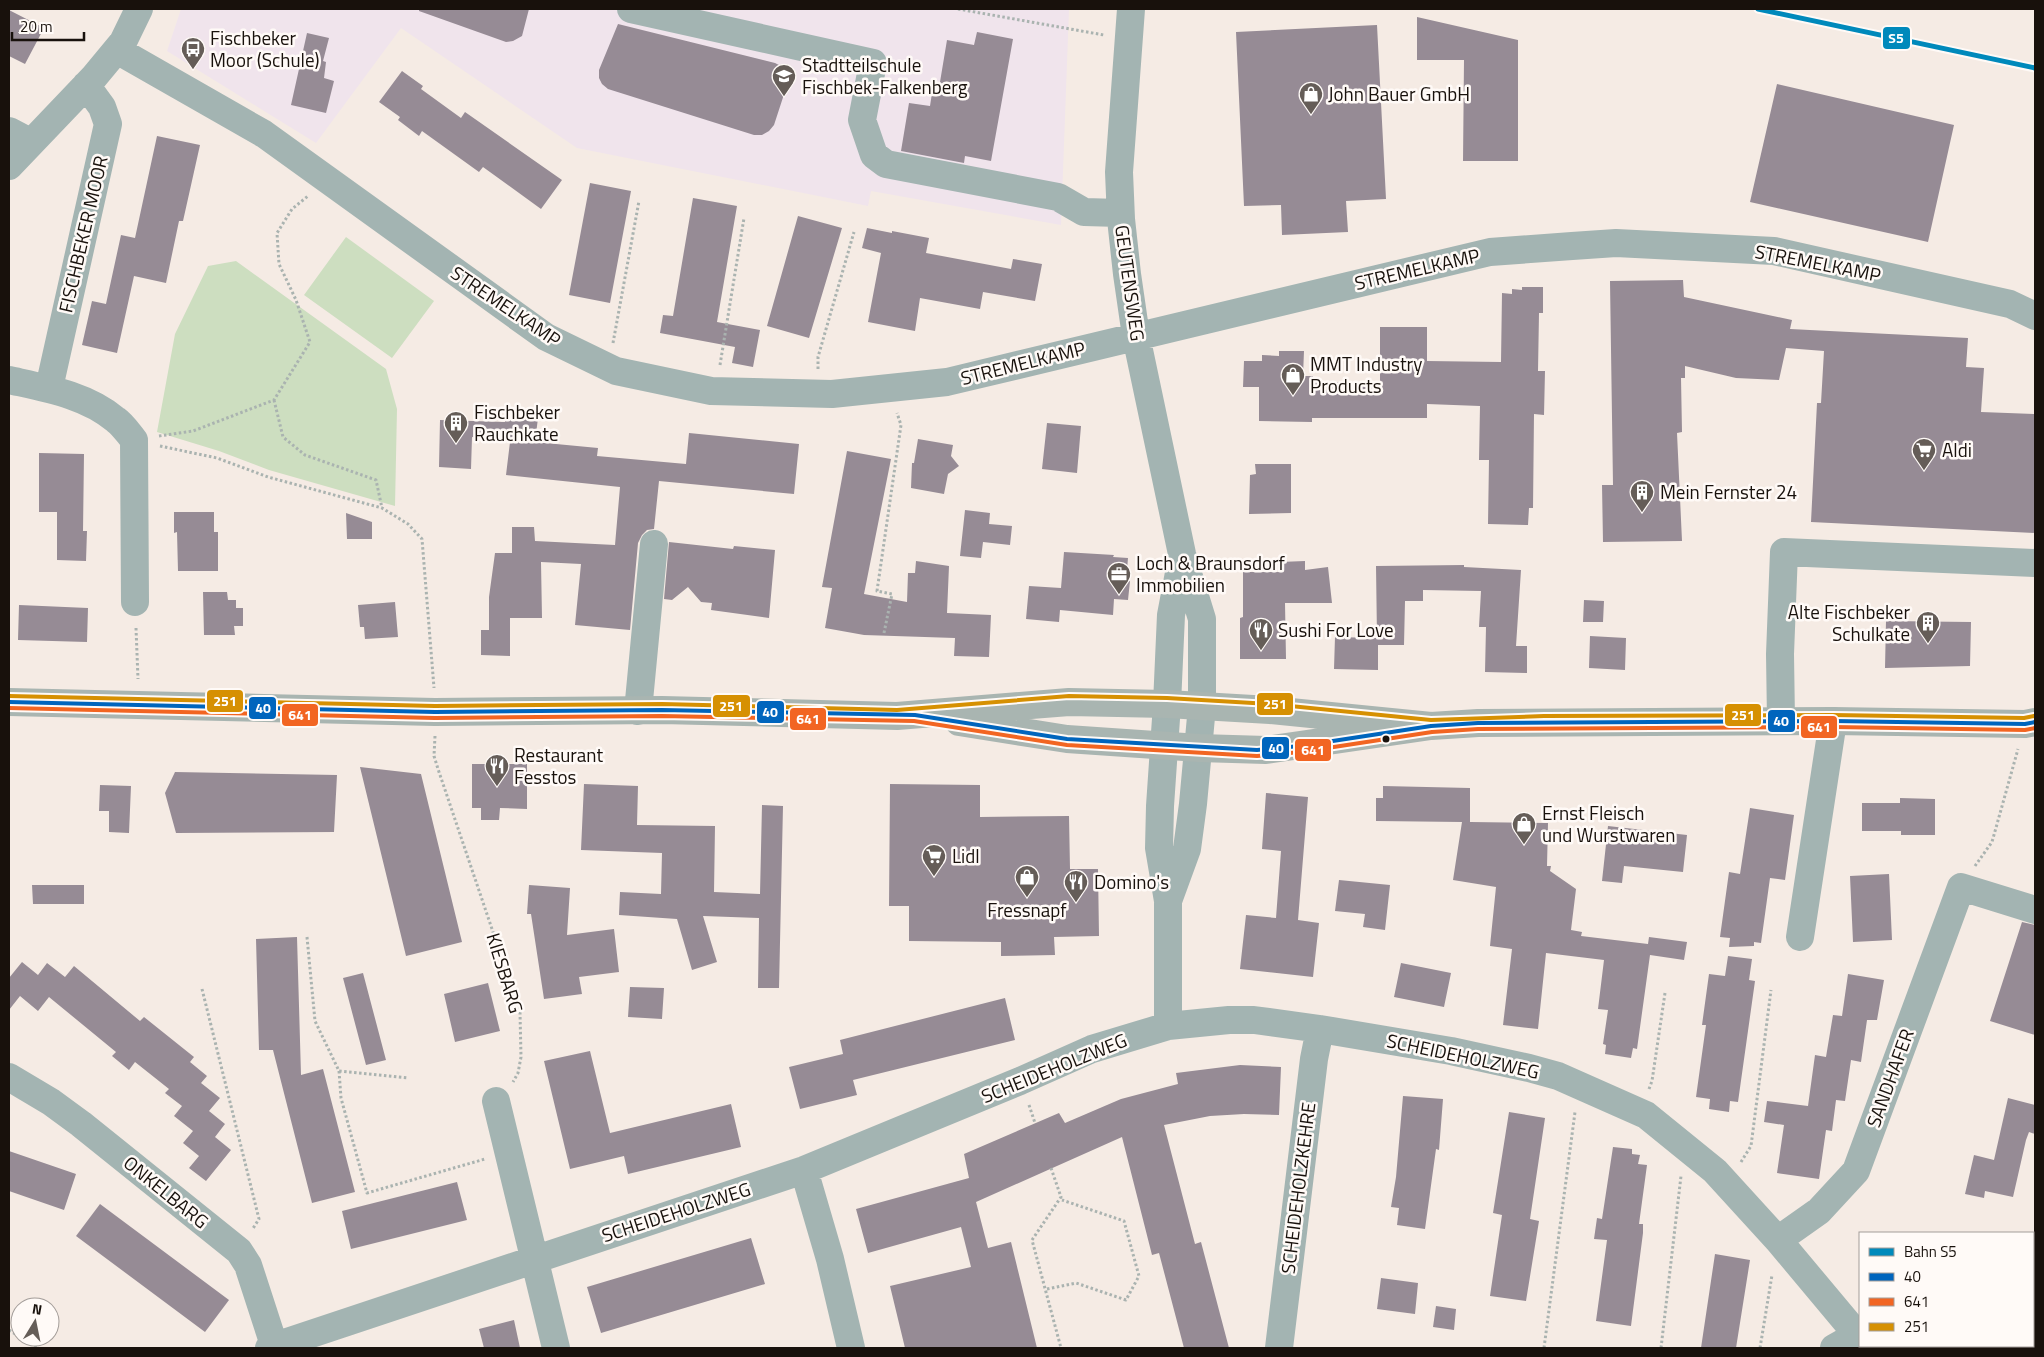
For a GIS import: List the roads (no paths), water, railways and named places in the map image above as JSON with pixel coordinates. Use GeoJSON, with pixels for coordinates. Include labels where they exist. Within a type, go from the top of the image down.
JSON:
{"type":"FeatureCollection","features":[{"type":"Feature","properties":{"kind":"main road"},"geometry":{"type":"LineString","coordinates":[[9,702],[435,712],[638,711],[915,715],[1069,702],[1167,704],[1270,710],[1431,726]]}},
{"type":"Feature","properties":{"kind":"main road"},"geometry":{"type":"LineString","coordinates":[[915,715],[1067,739],[1199,748],[1266,750],[1431,726],[1478,723],[1833,721],[2032,725]]}},
{"type":"Feature","properties":{"kind":"street"},"geometry":{"type":"LineString","coordinates":[[9,166],[19,137],[86,85],[123,42],[139,9]]}},
{"type":"Feature","properties":{"kind":"street"},"geometry":{"type":"LineString","coordinates":[[631,9],[872,63],[862,120],[874,155],[886,164],[1058,197],[1084,212],[1120,214]]}},
{"type":"Feature","properties":{"kind":"street","name":"GEUTENSWEG"},"geometry":{"type":"LineString","coordinates":[[1131,9],[1119,172],[1120,214],[1136,336],[1182,554],[1202,618],[1202,706],[1187,849],[1168,901]]}},
{"type":"Feature","properties":{"kind":"street","name":"STREMELKAMP"},"geometry":{"type":"LineString","coordinates":[[116,50],[264,134],[546,337],[616,371],[715,392],[818,393],[947,382],[1490,252],[1616,243],[1774,251],[2023,301],[2035,316]]}},
{"type":"Feature","properties":{"kind":"street","name":"FISCHBEKER MOOR"},"geometry":{"type":"LineString","coordinates":[[49,388],[108,124],[102,107],[86,85]]}},
{"type":"Feature","properties":{"kind":"street"},"geometry":{"type":"LineString","coordinates":[[9,380],[49,388],[96,406],[117,420],[134,440],[135,602]]}},
{"type":"Feature","properties":{"kind":"street"},"geometry":{"type":"LineString","coordinates":[[638,711],[654,544]]}},
{"type":"Feature","properties":{"kind":"street"},"geometry":{"type":"LineString","coordinates":[[1781,721],[1780,654],[1784,552],[2035,563]]}},
{"type":"Feature","properties":{"kind":"street","name":"GEUTENSWEG"},"geometry":{"type":"LineString","coordinates":[[1168,901],[1159,848],[1160,806],[1171,615],[1182,554]]}},
{"type":"Feature","properties":{"kind":"street"},"geometry":{"type":"LineString","coordinates":[[1800,937],[1833,721]]}},
{"type":"Feature","properties":{"kind":"street","name":"SANDHAFER"},"geometry":{"type":"LineString","coordinates":[[1778,1240],[1819,1211],[1856,1171],[1961,887],[2035,910]]}},
{"type":"Feature","properties":{"kind":"street"},"geometry":{"type":"LineString","coordinates":[[1168,901],[1168,1026]]}},
{"type":"Feature","properties":{"kind":"street","name":"SCHEIDEHOLZWEG"},"geometry":{"type":"LineString","coordinates":[[273,1347],[804,1170],[1020,1081],[1092,1048],[1168,1026],[1203,1021],[1254,1020],[1451,1051],[1529,1068],[1558,1076],[1640,1112],[1715,1171],[1778,1240],[1859,1337]]}},
{"type":"Feature","properties":{"kind":"street","name":"SCHEIDEHOLZKEHRE"},"geometry":{"type":"LineString","coordinates":[[1279,1348],[1314,1059],[1320,1029]]}},
{"type":"Feature","properties":{"kind":"street","name":"ONKELBARG"},"geometry":{"type":"LineString","coordinates":[[9,1077],[30,1088],[66,1113],[239,1251],[248,1266],[273,1347]]}},
{"type":"Feature","properties":{"kind":"street"},"geometry":{"type":"LineString","coordinates":[[496,1102],[556,1348]]}},
{"type":"Feature","properties":{"kind":"street"},"geometry":{"type":"LineString","coordinates":[[804,1170],[830,1259],[851,1348]]}},
{"type":"Feature","properties":{"kind":"street"},"geometry":{"type":"LineString","coordinates":[[1834,1348],[1859,1343]]}},
{"type":"Feature","properties":{"kind":"rail line","name":"S5"},"geometry":{"type":"LineString","coordinates":[[1758,9],[2035,68]]}},
{"type":"Feature","properties":{"kind":"place","name":"Fischbeker Moor (Schule)"},"geometry":{"type":"Point","coordinates":[193,70]}},
{"type":"Feature","properties":{"kind":"place","name":"Stadtteilschule Fischbek-Falkenberg"},"geometry":{"type":"Point","coordinates":[784,97]}},
{"type":"Feature","properties":{"kind":"place","name":"John Bauer GmbH"},"geometry":{"type":"Point","coordinates":[1311,115]}},
{"type":"Feature","properties":{"kind":"place","name":"MMT Industry Products"},"geometry":{"type":"Point","coordinates":[1293,396]}},
{"type":"Feature","properties":{"kind":"place","name":"Fischbeker Rauchkate"},"geometry":{"type":"Point","coordinates":[456,444]}},
{"type":"Feature","properties":{"kind":"place","name":"Aldi"},"geometry":{"type":"Point","coordinates":[1924,471]}},
{"type":"Feature","properties":{"kind":"place","name":"Mein Fernster 24"},"geometry":{"type":"Point","coordinates":[1642,513]}},
{"type":"Feature","properties":{"kind":"place","name":"Loch & Braunsdorf Immobilien"},"geometry":{"type":"Point","coordinates":[1119,595]}},
{"type":"Feature","properties":{"kind":"place","name":"Alte Fischbeker Schulkate"},"geometry":{"type":"Point","coordinates":[1928,644]}},
{"type":"Feature","properties":{"kind":"place","name":"Sushi For Love"},"geometry":{"type":"Point","coordinates":[1261,651]}},
{"type":"Feature","properties":{"kind":"place","name":"Restaurant Fesstos"},"geometry":{"type":"Point","coordinates":[497,787]}},
{"type":"Feature","properties":{"kind":"place","name":"Ernst Fleisch und Wurstwaren"},"geometry":{"type":"Point","coordinates":[1524,845]}},
{"type":"Feature","properties":{"kind":"place","name":"Lidl"},"geometry":{"type":"Point","coordinates":[934,877]}},
{"type":"Feature","properties":{"kind":"place","name":"Fressnapf"},"geometry":{"type":"Point","coordinates":[1027,898]}},
{"type":"Feature","properties":{"kind":"place","name":"Domino's"},"geometry":{"type":"Point","coordinates":[1076,903]}}]}
